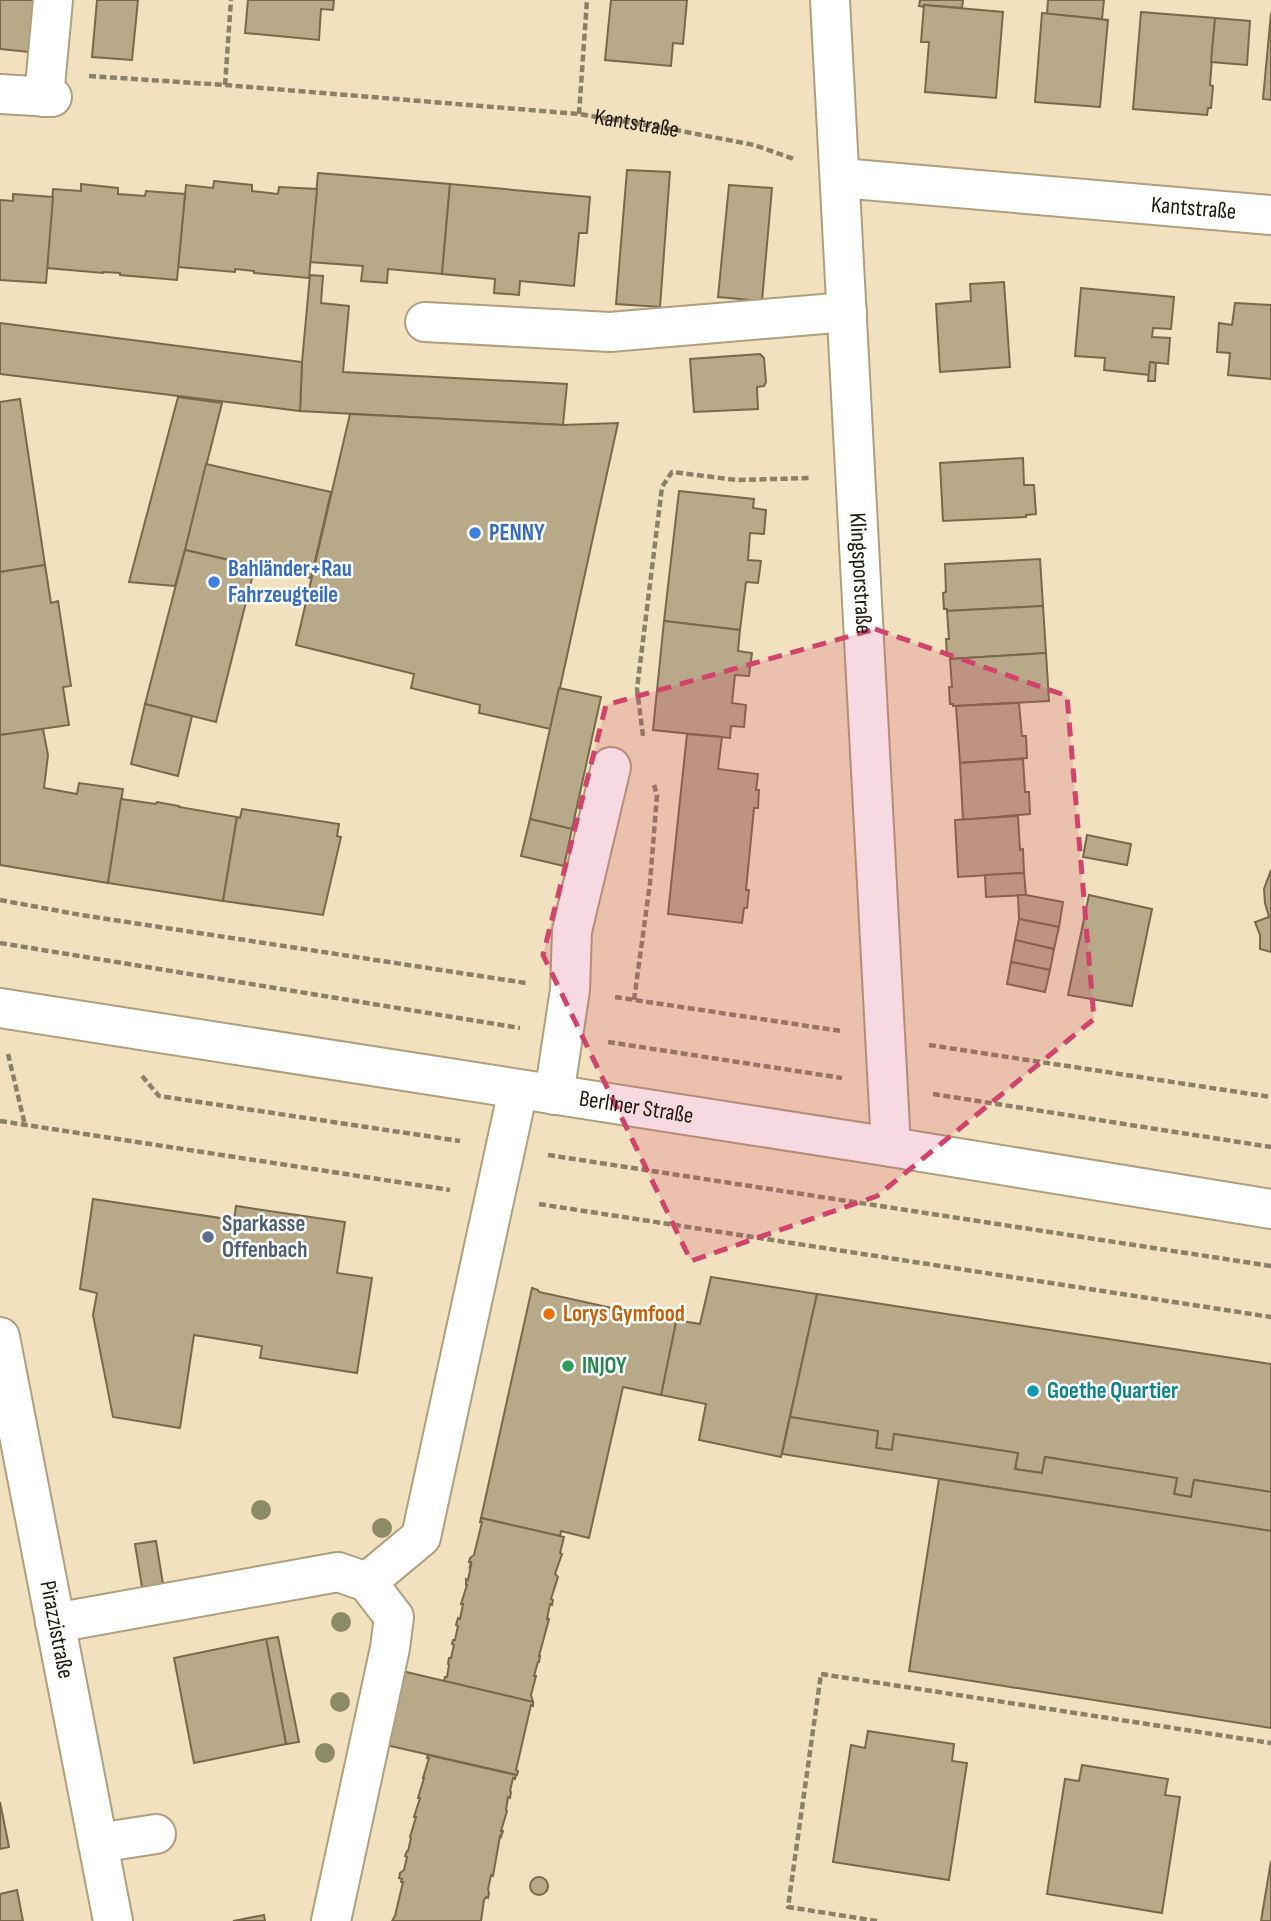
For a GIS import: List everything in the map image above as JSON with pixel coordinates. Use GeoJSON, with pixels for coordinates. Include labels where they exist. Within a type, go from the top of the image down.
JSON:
{"type":"FeatureCollection","features":[{"type":"Feature","properties":{"kind":"street"},"geometry":{"type":"LineString","coordinates":[[0,94],[48,97],[53,0]]}},
{"type":"Feature","properties":{"kind":"street","name":"Klingsporstraße"},"geometry":{"type":"LineString","coordinates":[[830,0],[891,1147]]}},
{"type":"Feature","properties":{"kind":"street","name":"Kantstraße"},"geometry":{"type":"LineString","coordinates":[[841,177],[1271,215]]}},
{"type":"Feature","properties":{"kind":"street"},"geometry":{"type":"LineString","coordinates":[[425,322],[610,332],[847,312]]}},
{"type":"Feature","properties":{"kind":"street"},"geometry":{"type":"LineString","coordinates":[[367,1582],[421,1537],[506,1149],[563,1035],[570,990],[572,931],[611,767]]}},
{"type":"Feature","properties":{"kind":"street","name":"Berliner Straße"},"geometry":{"type":"LineString","coordinates":[[1,1009],[891,1147],[1271,1209]]}},
{"type":"Feature","properties":{"kind":"street","name":"Pirazzistraße"},"geometry":{"type":"LineString","coordinates":[[0,1337],[113,1921]]}},
{"type":"Feature","properties":{"kind":"street"},"geometry":{"type":"LineString","coordinates":[[55,1623],[338,1572],[367,1582],[394,1617],[390,1648],[331,1921]]}},
{"type":"Feature","properties":{"kind":"street"},"geometry":{"type":"LineString","coordinates":[[98,1843],[156,1834]]}},
{"type":"Feature","properties":{"kind":"path"},"geometry":{"type":"LineString","coordinates":[[225,85],[231,0]]}},
{"type":"Feature","properties":{"kind":"path"},"geometry":{"type":"LineString","coordinates":[[579,114],[587,0]]}},
{"type":"Feature","properties":{"kind":"path","name":"Kantstraße"},"geometry":{"type":"LineString","coordinates":[[48,97],[91,75],[579,114],[754,145],[841,177]]}},
{"type":"Feature","properties":{"kind":"path"},"geometry":{"type":"LineString","coordinates":[[644,737],[637,689],[662,487],[672,472],[737,480],[856,477]]}},
{"type":"Feature","properties":{"kind":"path"},"geometry":{"type":"LineString","coordinates":[[634,1000],[650,883],[657,795],[654,784]]}},
{"type":"Feature","properties":{"kind":"path"},"geometry":{"type":"LineString","coordinates":[[0,900],[81,915],[1271,1097]]}},
{"type":"Feature","properties":{"kind":"path"},"geometry":{"type":"LineString","coordinates":[[0,943],[841,1078]]}},
{"type":"Feature","properties":{"kind":"path"},"geometry":{"type":"LineString","coordinates":[[1,1009],[25,1125]]}},
{"type":"Feature","properties":{"kind":"path"},"geometry":{"type":"LineString","coordinates":[[138,1072],[159,1096],[1271,1266]]}},
{"type":"Feature","properties":{"kind":"path"},"geometry":{"type":"LineString","coordinates":[[921,1092],[1271,1147]]}},
{"type":"Feature","properties":{"kind":"path"},"geometry":{"type":"LineString","coordinates":[[0,1121],[1271,1317]]}},
{"type":"Feature","properties":{"kind":"path"},"geometry":{"type":"LineString","coordinates":[[877,1921],[788,1907],[821,1674],[1271,1743]]}},
{"type":"Feature","properties":{"kind":"highlighted area"},"geometry":{"type":"Polygon","coordinates":[[[875,629],[1067,696],[1094,1019],[877,1196],[691,1261],[543,955],[606,705],[875,629]]]}},
{"type":"Feature","properties":{"kind":"building"},"geometry":{"type":"Polygon","coordinates":[[[0,0],[34,0],[29,52],[0,49],[0,0]]]}},
{"type":"Feature","properties":{"kind":"building"},"geometry":{"type":"Polygon","coordinates":[[[97,0],[138,0],[132,60],[92,57],[97,0]]]}},
{"type":"Feature","properties":{"kind":"building"},"geometry":{"type":"Polygon","coordinates":[[[248,0],[334,0],[333,10],[321,9],[319,40],[245,33],[248,0]]]}},
{"type":"Feature","properties":{"kind":"building"},"geometry":{"type":"Polygon","coordinates":[[[611,0],[687,0],[683,44],[673,43],[671,66],[605,60],[611,0]]]}},
{"type":"Feature","properties":{"kind":"building"},"geometry":{"type":"Polygon","coordinates":[[[920,0],[963,0],[962,8],[924,7],[919,6],[920,0]]]}},
{"type":"Feature","properties":{"kind":"building"},"geometry":{"type":"Polygon","coordinates":[[[1048,0],[1104,0],[1102,19],[1047,14],[1048,0]]]}},
{"type":"Feature","properties":{"kind":"building"},"geometry":{"type":"Polygon","coordinates":[[[924,5],[1003,12],[996,98],[925,92],[929,42],[921,42],[924,5]]]}},
{"type":"Feature","properties":{"kind":"building"},"geometry":{"type":"Polygon","coordinates":[[[1141,12],[1215,18],[1210,85],[1213,86],[1211,108],[1208,108],[1207,115],[1133,109],[1141,12]]]}},
{"type":"Feature","properties":{"kind":"building"},"geometry":{"type":"Polygon","coordinates":[[[1042,13],[1108,20],[1100,107],[1035,102],[1042,13]]]}},
{"type":"Feature","properties":{"kind":"building"},"geometry":{"type":"Polygon","coordinates":[[[1271,13],[1271,100],[1263,99],[1271,13]]]}},
{"type":"Feature","properties":{"kind":"building"},"geometry":{"type":"Polygon","coordinates":[[[1215,18],[1250,21],[1247,65],[1211,62],[1215,18]]]}},
{"type":"Feature","properties":{"kind":"building"},"geometry":{"type":"Polygon","coordinates":[[[627,170],[670,172],[660,307],[616,304],[627,170]]]}},
{"type":"Feature","properties":{"kind":"building"},"geometry":{"type":"Polygon","coordinates":[[[318,173],[450,184],[442,274],[388,269],[387,283],[361,281],[363,266],[310,262],[318,173]]]}},
{"type":"Feature","properties":{"kind":"building"},"geometry":{"type":"Polygon","coordinates":[[[214,181],[252,185],[252,191],[278,194],[279,187],[317,189],[309,278],[235,269],[235,272],[178,267],[186,185],[213,188],[214,181]]]}},
{"type":"Feature","properties":{"kind":"building"},"geometry":{"type":"Polygon","coordinates":[[[81,184],[118,188],[118,194],[145,196],[146,191],[185,194],[177,280],[47,268],[53,189],[81,191],[81,184]]]}},
{"type":"Feature","properties":{"kind":"building"},"geometry":{"type":"Polygon","coordinates":[[[450,184],[590,197],[587,233],[579,233],[574,286],[520,281],[519,295],[494,293],[495,279],[442,274],[450,184]]]}},
{"type":"Feature","properties":{"kind":"building"},"geometry":{"type":"Polygon","coordinates":[[[729,185],[772,188],[762,301],[718,297],[729,185]]]}},
{"type":"Feature","properties":{"kind":"building"},"geometry":{"type":"Polygon","coordinates":[[[13,194],[53,197],[46,283],[0,280],[0,200],[13,201],[13,194]]]}},
{"type":"Feature","properties":{"kind":"building"},"geometry":{"type":"Polygon","coordinates":[[[310,275],[323,276],[321,303],[349,306],[343,372],[567,384],[563,425],[300,411],[310,275]]]}},
{"type":"Feature","properties":{"kind":"building"},"geometry":{"type":"Polygon","coordinates":[[[1004,282],[1010,367],[940,372],[936,304],[971,301],[970,284],[1004,282]]]}},
{"type":"Feature","properties":{"kind":"building"},"geometry":{"type":"Polygon","coordinates":[[[1081,288],[1174,297],[1171,329],[1153,328],[1152,337],[1170,338],[1168,364],[1150,362],[1149,375],[1104,370],[1105,358],[1075,356],[1081,288]]]}},
{"type":"Feature","properties":{"kind":"building"},"geometry":{"type":"Polygon","coordinates":[[[1235,303],[1271,305],[1271,379],[1228,375],[1230,353],[1217,352],[1219,323],[1232,325],[1235,303]]]}},
{"type":"Feature","properties":{"kind":"building"},"geometry":{"type":"Polygon","coordinates":[[[0,323],[302,362],[300,411],[0,374],[0,323]]]}},
{"type":"Feature","properties":{"kind":"building"},"geometry":{"type":"Polygon","coordinates":[[[760,354],[764,358],[766,382],[764,386],[757,387],[758,409],[694,412],[690,359],[760,354]]]}},
{"type":"Feature","properties":{"kind":"building"},"geometry":{"type":"Polygon","coordinates":[[[1150,362],[1156,363],[1155,381],[1148,381],[1150,362]]]}},
{"type":"Feature","properties":{"kind":"building"},"geometry":{"type":"Polygon","coordinates":[[[178,397],[222,403],[185,550],[175,586],[129,582],[178,397]]]}},
{"type":"Feature","properties":{"kind":"building"},"geometry":{"type":"Polygon","coordinates":[[[20,399],[45,565],[0,572],[0,402],[20,399]]]}},
{"type":"Feature","properties":{"kind":"building"},"geometry":{"type":"Polygon","coordinates":[[[350,414],[563,425],[618,423],[551,729],[479,713],[480,705],[411,688],[414,674],[296,645],[350,414]]]}},
{"type":"Feature","properties":{"kind":"building"},"geometry":{"type":"Polygon","coordinates":[[[1023,458],[1024,485],[1034,485],[1036,514],[1026,517],[943,521],[940,463],[1023,458]]]}},
{"type":"Feature","properties":{"kind":"building"},"geometry":{"type":"Polygon","coordinates":[[[206,464],[331,492],[311,578],[185,550],[206,464]]]}},
{"type":"Feature","properties":{"kind":"building"},"geometry":{"type":"Polygon","coordinates":[[[679,491],[754,499],[753,508],[766,510],[764,534],[750,533],[748,560],[761,561],[758,583],[746,582],[740,630],[664,621],[679,491]]]}},
{"type":"Feature","properties":{"kind":"building"},"geometry":{"type":"Polygon","coordinates":[[[185,550],[255,566],[216,722],[145,704],[185,550]]]}},
{"type":"Feature","properties":{"kind":"building"},"geometry":{"type":"Polygon","coordinates":[[[1040,559],[1043,606],[944,609],[945,564],[1040,559]]]}},
{"type":"Feature","properties":{"kind":"building"},"geometry":{"type":"Polygon","coordinates":[[[45,565],[51,603],[58,601],[71,686],[63,687],[69,725],[0,735],[0,572],[45,565]]]}},
{"type":"Feature","properties":{"kind":"building"},"geometry":{"type":"Polygon","coordinates":[[[1043,606],[1046,653],[950,659],[950,656],[947,656],[947,611],[1043,606]]]}},
{"type":"Feature","properties":{"kind":"building"},"geometry":{"type":"Polygon","coordinates":[[[664,621],[740,630],[738,651],[752,653],[749,676],[735,675],[732,703],[746,705],[744,727],[731,726],[730,738],[653,730],[664,621]]]}},
{"type":"Feature","properties":{"kind":"building"},"geometry":{"type":"Polygon","coordinates":[[[1046,653],[1049,701],[950,704],[950,659],[1046,653]]]}},
{"type":"Feature","properties":{"kind":"building"},"geometry":{"type":"Polygon","coordinates":[[[559,688],[601,697],[572,829],[530,819],[559,688]]]}},
{"type":"Feature","properties":{"kind":"building"},"geometry":{"type":"Polygon","coordinates":[[[1019,703],[1022,736],[1026,736],[1027,758],[960,763],[956,706],[1019,703]]]}},
{"type":"Feature","properties":{"kind":"building"},"geometry":{"type":"Polygon","coordinates":[[[145,704],[192,716],[178,776],[131,764],[145,704]]]}},
{"type":"Feature","properties":{"kind":"building"},"geometry":{"type":"Polygon","coordinates":[[[43,729],[48,755],[44,788],[77,794],[79,783],[123,789],[108,883],[0,865],[0,735],[43,729]]]}},
{"type":"Feature","properties":{"kind":"building"},"geometry":{"type":"Polygon","coordinates":[[[687,734],[722,737],[718,769],[758,774],[758,808],[754,808],[746,890],[749,890],[742,923],[668,914],[687,734]]]}},
{"type":"Feature","properties":{"kind":"building"},"geometry":{"type":"Polygon","coordinates":[[[1023,759],[1025,792],[1029,792],[1030,814],[963,820],[960,763],[1023,759]]]}},
{"type":"Feature","properties":{"kind":"building"},"geometry":{"type":"Polygon","coordinates":[[[121,799],[157,802],[237,817],[223,901],[108,883],[121,799]]]}},
{"type":"Feature","properties":{"kind":"building"},"geometry":{"type":"Polygon","coordinates":[[[242,809],[339,824],[337,836],[341,837],[323,915],[223,901],[237,817],[240,818],[242,809]]]}},
{"type":"Feature","properties":{"kind":"building"},"geometry":{"type":"Polygon","coordinates":[[[1018,816],[1024,873],[958,877],[955,820],[1018,816]]]}},
{"type":"Feature","properties":{"kind":"building"},"geometry":{"type":"Polygon","coordinates":[[[530,819],[572,829],[564,866],[521,856],[530,819]]]}},
{"type":"Feature","properties":{"kind":"building"},"geometry":{"type":"Polygon","coordinates":[[[1087,835],[1131,844],[1127,865],[1083,857],[1087,835]]]}},
{"type":"Feature","properties":{"kind":"building"},"geometry":{"type":"Polygon","coordinates":[[[1271,870],[1271,952],[1260,949],[1260,935],[1255,922],[1269,917],[1264,889],[1271,870]]]}},
{"type":"Feature","properties":{"kind":"building"},"geometry":{"type":"Polygon","coordinates":[[[1024,873],[1026,895],[986,897],[985,875],[1024,873]]]}},
{"type":"Feature","properties":{"kind":"building"},"geometry":{"type":"Polygon","coordinates":[[[1018,895],[1063,902],[1059,927],[1019,919],[1018,895]]]}},
{"type":"Feature","properties":{"kind":"building"},"geometry":{"type":"Polygon","coordinates":[[[1089,895],[1152,909],[1132,1006],[1068,995],[1089,895]]]}},
{"type":"Feature","properties":{"kind":"building"},"geometry":{"type":"Polygon","coordinates":[[[1019,919],[1059,927],[1054,949],[1015,940],[1019,919]]]}},
{"type":"Feature","properties":{"kind":"building"},"geometry":{"type":"Polygon","coordinates":[[[1015,940],[1054,949],[1050,970],[1011,962],[1015,940]]]}},
{"type":"Feature","properties":{"kind":"building"},"geometry":{"type":"Polygon","coordinates":[[[1011,962],[1050,970],[1045,992],[1007,984],[1011,962]]]}},
{"type":"Feature","properties":{"kind":"building"},"geometry":{"type":"Polygon","coordinates":[[[93,1199],[234,1220],[236,1206],[345,1222],[337,1273],[372,1278],[357,1373],[260,1358],[262,1346],[194,1335],[180,1428],[113,1417],[93,1315],[97,1293],[80,1289],[93,1199]]]}},
{"type":"Feature","properties":{"kind":"building"},"geometry":{"type":"Polygon","coordinates":[[[711,1277],[817,1294],[781,1457],[699,1440],[706,1404],[661,1395],[676,1320],[700,1324],[711,1277]]]}},
{"type":"Feature","properties":{"kind":"building"},"geometry":{"type":"Polygon","coordinates":[[[532,1288],[539,1292],[676,1322],[661,1395],[623,1387],[589,1538],[561,1531],[560,1536],[481,1518],[532,1288]]]}},
{"type":"Feature","properties":{"kind":"building","name":"Goethe Quartier"},"geometry":{"type":"Polygon","coordinates":[[[817,1294],[1271,1364],[1271,1492],[1194,1480],[1191,1497],[1174,1494],[1177,1478],[1045,1457],[1042,1473],[1015,1469],[1018,1453],[894,1434],[892,1450],[876,1448],[878,1431],[790,1417],[817,1294]]]}},
{"type":"Feature","properties":{"kind":"building"},"geometry":{"type":"Polygon","coordinates":[[[790,1417],[878,1431],[876,1448],[892,1450],[894,1434],[1018,1453],[1015,1469],[1042,1473],[1045,1457],[1177,1478],[1174,1494],[1191,1497],[1194,1480],[1271,1492],[1271,1531],[782,1454],[790,1417]]]}},
{"type":"Feature","properties":{"kind":"building"},"geometry":{"type":"Polygon","coordinates":[[[939,1479],[1271,1531],[1271,1728],[909,1671],[939,1479]]]}},
{"type":"Feature","properties":{"kind":"building"},"geometry":{"type":"Polygon","coordinates":[[[481,1518],[564,1537],[555,1574],[558,1577],[551,1599],[549,1619],[534,1676],[531,1695],[533,1702],[444,1681],[481,1518]]]}},
{"type":"Feature","properties":{"kind":"building"},"geometry":{"type":"Polygon","coordinates":[[[156,1541],[163,1584],[142,1587],[135,1544],[156,1541]]]}},
{"type":"Feature","properties":{"kind":"building"},"geometry":{"type":"Polygon","coordinates":[[[278,1637],[299,1742],[286,1744],[266,1639],[278,1637]]]}},
{"type":"Feature","properties":{"kind":"building"},"geometry":{"type":"Polygon","coordinates":[[[266,1639],[286,1744],[194,1763],[174,1658],[266,1639]]]}},
{"type":"Feature","properties":{"kind":"building"},"geometry":{"type":"Polygon","coordinates":[[[402,1671],[533,1702],[517,1775],[386,1745],[402,1671]]]}},
{"type":"Feature","properties":{"kind":"building"},"geometry":{"type":"Polygon","coordinates":[[[868,1731],[954,1744],[952,1761],[967,1763],[949,1880],[833,1862],[851,1745],[865,1748],[868,1731]]]}},
{"type":"Feature","properties":{"kind":"building"},"geometry":{"type":"Polygon","coordinates":[[[428,1755],[516,1775],[515,1779],[513,1778],[510,1798],[508,1797],[503,1831],[481,1921],[392,1921],[403,1882],[399,1878],[404,1870],[428,1755]]]}},
{"type":"Feature","properties":{"kind":"building"},"geometry":{"type":"Polygon","coordinates":[[[1082,1765],[1168,1779],[1165,1795],[1180,1797],[1162,1913],[1047,1894],[1065,1779],[1079,1781],[1082,1765]]]}},
{"type":"Feature","properties":{"kind":"building"},"geometry":{"type":"Polygon","coordinates":[[[0,1802],[9,1847],[0,1849],[0,1802]]]}},
{"type":"Feature","properties":{"kind":"building"},"geometry":{"type":"Polygon","coordinates":[[[1271,1861],[1271,1921],[1261,1921],[1271,1861]]]}},
{"type":"Feature","properties":{"kind":"building"},"geometry":{"type":"Polygon","coordinates":[[[539,1877],[545,1880],[548,1886],[545,1892],[539,1895],[533,1892],[530,1886],[533,1880],[539,1877]]]}},
{"type":"Feature","properties":{"kind":"building"},"geometry":{"type":"Polygon","coordinates":[[[17,1890],[23,1921],[0,1921],[0,1894],[17,1890]]]}},
{"type":"Feature","properties":{"kind":"building"},"geometry":{"type":"Polygon","coordinates":[[[264,1915],[265,1921],[233,1921],[264,1915]]]}},
{"type":"Feature","properties":{"kind":"place","name":"PENNY"},"geometry":{"type":"Point","coordinates":[475,533]}},
{"type":"Feature","properties":{"kind":"place","name":"Bahländer+Rau Fahrzeugteile"},"geometry":{"type":"Point","coordinates":[214,582]}},
{"type":"Feature","properties":{"kind":"place","name":"Sparkasse Offenbach"},"geometry":{"type":"Point","coordinates":[208,1237]}},
{"type":"Feature","properties":{"kind":"place","name":"Lorys Gymfood"},"geometry":{"type":"Point","coordinates":[549,1314]}},
{"type":"Feature","properties":{"kind":"place","name":"INJOY"},"geometry":{"type":"Point","coordinates":[568,1366]}},
{"type":"Feature","properties":{"kind":"place","name":"Goethe Quartier"},"geometry":{"type":"Point","coordinates":[1033,1391]}}]}
